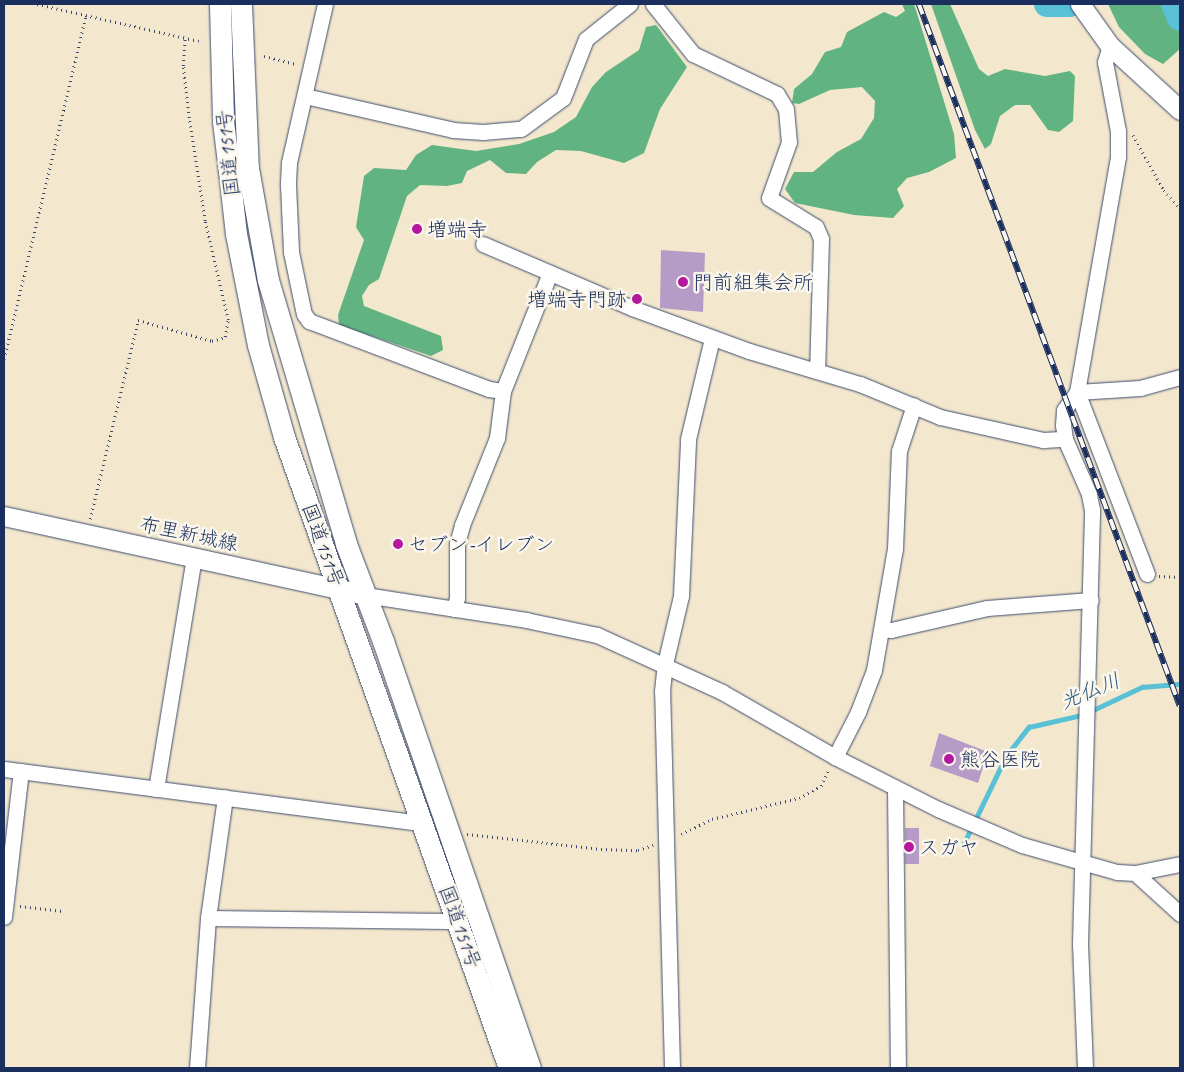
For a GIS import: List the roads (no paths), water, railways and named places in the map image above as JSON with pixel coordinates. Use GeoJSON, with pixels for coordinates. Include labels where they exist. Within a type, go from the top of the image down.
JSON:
{"type":"FeatureCollection","features":[{"type":"Feature","properties":{"kind":"highway","name":"国道151号"},"geometry":{"type":"LineString","coordinates":[[220,4],[223,121],[246,288],[258,345],[284,437],[422,824],[456,913],[509,1068]]}},
{"type":"Feature","properties":{"kind":"highway","name":"国道151号"},"geometry":{"type":"LineString","coordinates":[[241,4],[248,168],[268,280],[343,534],[366,595],[530,1068]]}},
{"type":"Feature","properties":{"kind":"main road"},"geometry":{"type":"LineString","coordinates":[[1082,7],[1110,46],[1180,110]]}},
{"type":"Feature","properties":{"kind":"main road","name":"布里新城線"},"geometry":{"type":"LineString","coordinates":[[4,516],[340,591],[366,595]]}},
{"type":"Feature","properties":{"kind":"street"},"geometry":{"type":"LineString","coordinates":[[325,4],[290,163],[288,185],[291,252],[304,314],[309,321],[489,389],[503,391]]}},
{"type":"Feature","properties":{"kind":"street"},"geometry":{"type":"LineString","coordinates":[[305,96],[452,130],[483,132],[521,129],[564,98],[586,39],[630,4]]}},
{"type":"Feature","properties":{"kind":"street"},"geometry":{"type":"LineString","coordinates":[[654,4],[693,54],[777,94],[786,109],[788,142],[769,198],[816,227],[821,239],[817,370]]}},
{"type":"Feature","properties":{"kind":"street"},"geometry":{"type":"LineString","coordinates":[[1085,1068],[1080,944],[1088,714],[1092,510],[1089,494],[1065,439],[1064,410],[1077,392],[1118,157],[1118,131],[1105,62],[1110,46]]}},
{"type":"Feature","properties":{"kind":"street"},"geometry":{"type":"LineString","coordinates":[[483,244],[712,338],[817,370],[964,425],[1043,440],[1065,439]]}},
{"type":"Feature","properties":{"kind":"street"},"geometry":{"type":"LineString","coordinates":[[454,609],[457,598],[457,544],[497,438],[503,391],[550,273]]}},
{"type":"Feature","properties":{"kind":"street"},"geometry":{"type":"LineString","coordinates":[[672,1068],[662,691],[665,664],[682,596],[688,439],[712,338]]}},
{"type":"Feature","properties":{"kind":"street"},"geometry":{"type":"LineString","coordinates":[[1077,392],[1140,388],[1180,376]]}},
{"type":"Feature","properties":{"kind":"street"},"geometry":{"type":"LineString","coordinates":[[1077,392],[1147,574]]}},
{"type":"Feature","properties":{"kind":"street"},"geometry":{"type":"LineString","coordinates":[[835,757],[858,712],[874,670],[882,629],[898,514],[899,451],[914,406]]}},
{"type":"Feature","properties":{"kind":"street"},"geometry":{"type":"LineString","coordinates":[[156,789],[194,558]]}},
{"type":"Feature","properties":{"kind":"street"},"geometry":{"type":"LineString","coordinates":[[366,595],[526,620],[596,635],[665,664],[722,692],[835,757],[895,788],[971,824],[1022,845],[1083,863],[1135,873],[1180,864]]}},
{"type":"Feature","properties":{"kind":"street"},"geometry":{"type":"LineString","coordinates":[[882,629],[891,630],[987,608],[1090,600]]}},
{"type":"Feature","properties":{"kind":"street"},"geometry":{"type":"LineString","coordinates":[[4,769],[422,824]]}},
{"type":"Feature","properties":{"kind":"street"},"geometry":{"type":"LineString","coordinates":[[4,910],[21,771]]}},
{"type":"Feature","properties":{"kind":"street"},"geometry":{"type":"LineString","coordinates":[[895,788],[898,1068]]}},
{"type":"Feature","properties":{"kind":"street"},"geometry":{"type":"LineString","coordinates":[[197,1068],[208,918],[225,797]]}},
{"type":"Feature","properties":{"kind":"street"},"geometry":{"type":"LineString","coordinates":[[1135,873],[1180,914]]}},
{"type":"Feature","properties":{"kind":"street"},"geometry":{"type":"LineString","coordinates":[[208,918],[448,921],[456,913]]}},
{"type":"Feature","properties":{"kind":"waterway"},"geometry":{"type":"LineString","coordinates":[[1047,4],[1070,4]]}},
{"type":"Feature","properties":{"kind":"waterway"},"geometry":{"type":"LineString","coordinates":[[1174,4],[1180,18]]}},
{"type":"Feature","properties":{"kind":"waterway","name":"光仏川"},"geometry":{"type":"LineString","coordinates":[[1089,712],[1142,687],[1180,684]]}},
{"type":"Feature","properties":{"kind":"waterway","name":"光仏川"},"geometry":{"type":"LineString","coordinates":[[963,845],[1006,756],[1029,727],[1082,715]]}},
{"type":"Feature","properties":{"kind":"railway"},"geometry":{"type":"LineString","coordinates":[[919,4],[1180,706]]}},
{"type":"Feature","properties":{"kind":"place","name":"増端寺"},"geometry":{"type":"Point","coordinates":[417,229]}},
{"type":"Feature","properties":{"kind":"place","name":"門前組集会所"},"geometry":{"type":"Point","coordinates":[683,282]}},
{"type":"Feature","properties":{"kind":"place","name":"増端寺門跡"},"geometry":{"type":"Point","coordinates":[637,299]}},
{"type":"Feature","properties":{"kind":"place","name":"セブン-イレブン"},"geometry":{"type":"Point","coordinates":[398,544]}},
{"type":"Feature","properties":{"kind":"place","name":"熊谷医院"},"geometry":{"type":"Point","coordinates":[949,759]}},
{"type":"Feature","properties":{"kind":"place","name":"スガヤ"},"geometry":{"type":"Point","coordinates":[909,847]}}]}
